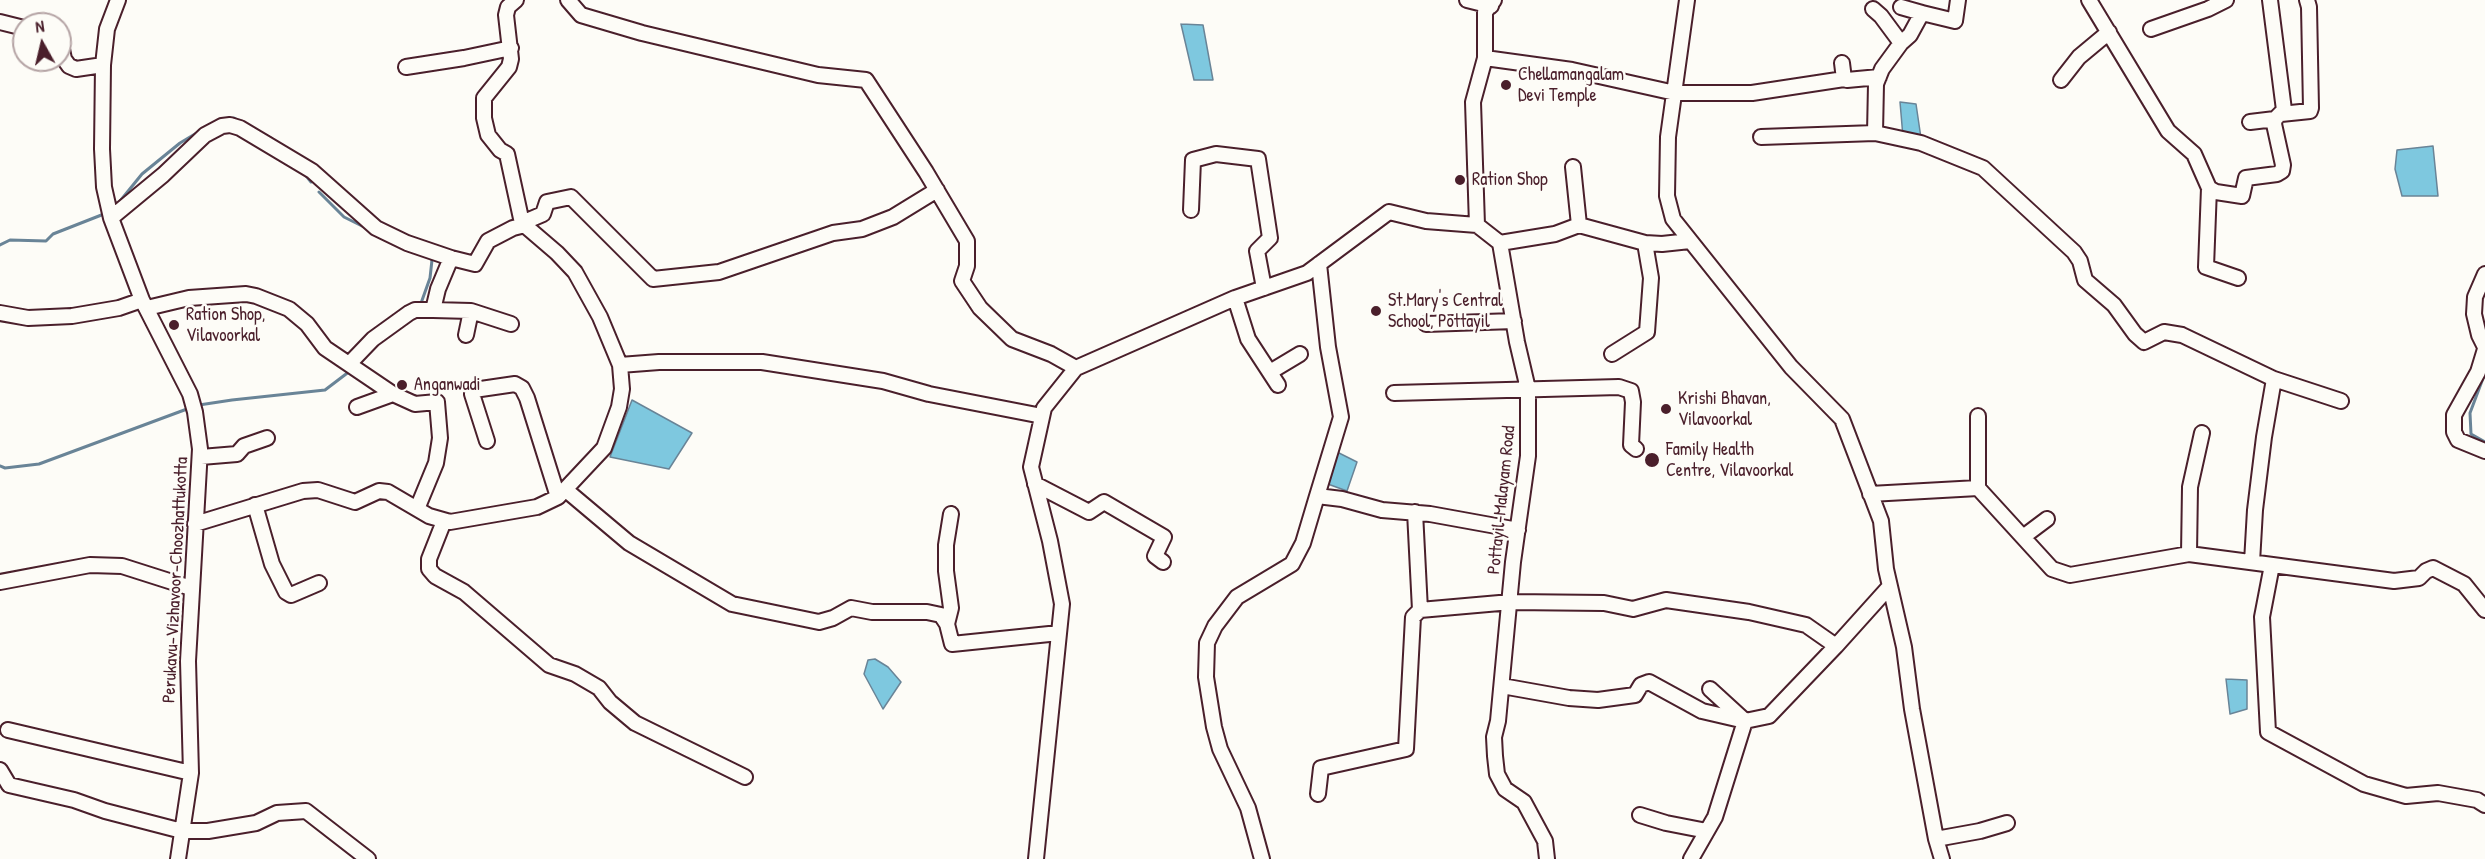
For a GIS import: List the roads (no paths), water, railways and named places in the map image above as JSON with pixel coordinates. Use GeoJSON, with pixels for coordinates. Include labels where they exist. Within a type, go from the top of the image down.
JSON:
{"type":"FeatureCollection","features":[{"type":"Feature","properties":{"kind":"street","name":"Perukavu-Vizhavoor-Choozhattukotta"},"geometry":{"type":"LineString","coordinates":[[118,0],[106,30],[103,65],[103,168],[111,218],[145,304],[190,394],[195,412],[201,457],[190,588],[187,692],[191,773],[178,859]]}},
{"type":"Feature","properties":{"kind":"street"},"geometry":{"type":"LineString","coordinates":[[195,524],[303,491],[318,490],[355,502],[379,491],[388,492],[444,521],[461,522],[537,507],[562,493],[604,448],[619,407],[622,389],[620,365],[600,317],[575,272],[524,224],[507,154],[500,150],[488,135],[484,118],[484,98],[512,59],[506,15],[508,7],[516,0]]}},
{"type":"Feature","properties":{"kind":"street"},"geometry":{"type":"LineString","coordinates":[[568,0],[581,15],[642,33],[818,75],[866,80],[967,241],[967,266],[962,281],[980,308],[1012,339],[1051,354],[1076,368]]}},
{"type":"Feature","properties":{"kind":"street"},"geometry":{"type":"LineString","coordinates":[[1467,0],[1492,3]]}},
{"type":"Feature","properties":{"kind":"street"},"geometry":{"type":"LineString","coordinates":[[1688,0],[1668,137],[1667,196],[1673,219],[1791,367],[1842,420],[1881,521],[1886,569],[1904,647],[1912,708],[1936,839],[1942,859]]}},
{"type":"Feature","properties":{"kind":"street"},"geometry":{"type":"LineString","coordinates":[[1901,7],[1955,21],[1958,0]]}},
{"type":"Feature","properties":{"kind":"street"},"geometry":{"type":"LineString","coordinates":[[2089,0],[2168,131],[2194,154],[2209,188],[2206,267],[2238,278]]}},
{"type":"Feature","properties":{"kind":"street"},"geometry":{"type":"LineString","coordinates":[[2151,29],[2208,9],[2226,0]]}},
{"type":"Feature","properties":{"kind":"street"},"geometry":{"type":"LineString","coordinates":[[2270,0],[2284,110],[2278,116]]}},
{"type":"Feature","properties":{"kind":"street"},"geometry":{"type":"LineString","coordinates":[[2250,122],[2310,111],[2309,7],[2307,0]]}},
{"type":"Feature","properties":{"kind":"street"},"geometry":{"type":"LineString","coordinates":[[1477,225],[1473,102],[1485,58],[1485,12],[1492,3]]}},
{"type":"Feature","properties":{"kind":"street"},"geometry":{"type":"LineString","coordinates":[[1873,9],[1901,43]]}},
{"type":"Feature","properties":{"kind":"street"},"geometry":{"type":"LineString","coordinates":[[1875,133],[1876,84],[1888,59],[1910,35],[1922,13]]}},
{"type":"Feature","properties":{"kind":"street"},"geometry":{"type":"LineString","coordinates":[[2061,80],[2079,57],[2109,32]]}},
{"type":"Feature","properties":{"kind":"street"},"geometry":{"type":"LineString","coordinates":[[406,67],[511,48]]}},
{"type":"Feature","properties":{"kind":"street"},"geometry":{"type":"LineString","coordinates":[[1485,58],[1572,70],[1676,93],[1752,93],[1844,79],[1849,81],[1879,77]]}},
{"type":"Feature","properties":{"kind":"street"},"geometry":{"type":"LineString","coordinates":[[1842,63],[1844,79]]}},
{"type":"Feature","properties":{"kind":"street"},"geometry":{"type":"LineString","coordinates":[[72,67],[76,69],[103,65]]}},
{"type":"Feature","properties":{"kind":"street"},"geometry":{"type":"LineString","coordinates":[[2209,188],[2216,192],[2242,196],[2246,178],[2277,174],[2282,171],[2278,116]]}},
{"type":"Feature","properties":{"kind":"street"},"geometry":{"type":"LineString","coordinates":[[111,218],[163,175],[205,135],[230,124],[312,171],[376,228],[408,243],[475,264],[488,241],[543,214],[547,202],[571,197],[653,279],[719,273],[823,236],[862,229],[893,217],[937,190]]}},
{"type":"Feature","properties":{"kind":"street"},"geometry":{"type":"LineString","coordinates":[[1761,137],[1875,133],[1921,143],[1983,168],[2074,252],[2080,261],[2085,280],[2114,305],[2135,334],[2144,342],[2164,332],[2182,335],[2274,379],[2341,401]]}},
{"type":"Feature","properties":{"kind":"street"},"geometry":{"type":"LineString","coordinates":[[1191,210],[1193,160],[1216,154],[1258,159],[1270,238],[1257,251],[1264,288]]}},
{"type":"Feature","properties":{"kind":"street"},"geometry":{"type":"LineString","coordinates":[[1573,167],[1578,225]]}},
{"type":"Feature","properties":{"kind":"street"},"geometry":{"type":"LineString","coordinates":[[1036,859],[1062,604],[1050,541],[1031,467],[1044,408],[1076,368],[1235,298],[1307,273],[1389,212],[1426,221],[1477,225],[1500,243],[1555,234],[1578,225],[1645,243],[1690,241]]}},
{"type":"Feature","properties":{"kind":"street","name":"Pottayil-Malayam Road"},"geometry":{"type":"LineString","coordinates":[[1500,243],[1528,389],[1527,456],[1502,686],[1494,737],[1497,774],[1505,789],[1524,802],[1545,841],[1547,859]]}},
{"type":"Feature","properties":{"kind":"street"},"geometry":{"type":"LineString","coordinates":[[1612,354],[1647,332],[1651,278],[1645,243]]}},
{"type":"Feature","properties":{"kind":"street"},"geometry":{"type":"LineString","coordinates":[[433,310],[438,289],[451,258]]}},
{"type":"Feature","properties":{"kind":"street"},"geometry":{"type":"LineString","coordinates":[[1262,859],[1248,808],[1220,750],[1214,727],[1206,677],[1207,643],[1215,626],[1237,597],[1292,564],[1303,543],[1341,417],[1328,348],[1319,264]]}},
{"type":"Feature","properties":{"kind":"street"},"geometry":{"type":"LineString","coordinates":[[2485,274],[2474,314],[2485,348],[2478,372],[2454,415],[2454,432],[2458,440],[2485,451]]}},
{"type":"Feature","properties":{"kind":"street"},"geometry":{"type":"LineString","coordinates":[[0,313],[28,318],[72,316],[189,298],[246,294],[289,309],[307,324],[325,348],[393,394],[415,404],[437,402],[440,438],[436,463],[417,509]]}},
{"type":"Feature","properties":{"kind":"street"},"geometry":{"type":"LineString","coordinates":[[1235,298],[1248,339],[1278,385]]}},
{"type":"Feature","properties":{"kind":"street"},"geometry":{"type":"LineString","coordinates":[[352,366],[373,339],[415,310],[471,311],[511,324]]}},
{"type":"Feature","properties":{"kind":"street"},"geometry":{"type":"LineString","coordinates":[[466,335],[471,311]]}},
{"type":"Feature","properties":{"kind":"street"},"geometry":{"type":"LineString","coordinates":[[1426,324],[1514,321]]}},
{"type":"Feature","properties":{"kind":"street"},"geometry":{"type":"LineString","coordinates":[[1270,372],[1300,354]]}},
{"type":"Feature","properties":{"kind":"street"},"geometry":{"type":"LineString","coordinates":[[620,365],[659,362],[762,362],[883,381],[929,393],[1042,416]]}},
{"type":"Feature","properties":{"kind":"street"},"geometry":{"type":"LineString","coordinates":[[2252,562],[2256,500],[2274,379]]}},
{"type":"Feature","properties":{"kind":"street"},"geometry":{"type":"LineString","coordinates":[[488,441],[472,394],[474,390],[515,384],[522,388],[527,399],[562,493],[628,543],[732,604],[819,622],[833,618],[851,608],[872,612],[927,612],[941,615],[947,624],[952,644],[1059,633]]}},
{"type":"Feature","properties":{"kind":"street"},"geometry":{"type":"LineString","coordinates":[[1394,393],[1619,387],[1631,391],[1633,402],[1631,445],[1636,449]]}},
{"type":"Feature","properties":{"kind":"street"},"geometry":{"type":"LineString","coordinates":[[357,407],[393,394]]}},
{"type":"Feature","properties":{"kind":"street"},"geometry":{"type":"LineString","coordinates":[[1978,416],[1978,488],[2052,569],[2070,575],[2189,554],[2394,581],[2419,578],[2430,568],[2438,569],[2464,584],[2485,610]]}},
{"type":"Feature","properties":{"kind":"street"},"geometry":{"type":"LineString","coordinates":[[2189,554],[2190,487],[2202,433]]}},
{"type":"Feature","properties":{"kind":"street"},"geometry":{"type":"LineString","coordinates":[[201,457],[237,454],[244,446],[267,438]]}},
{"type":"Feature","properties":{"kind":"street"},"geometry":{"type":"LineString","coordinates":[[1035,484],[1089,512],[1104,502],[1164,537],[1155,556],[1163,562]]}},
{"type":"Feature","properties":{"kind":"street"},"geometry":{"type":"LineString","coordinates":[[1870,494],[1978,488]]}},
{"type":"Feature","properties":{"kind":"street"},"geometry":{"type":"LineString","coordinates":[[1317,496],[1342,499],[1382,510],[1415,512],[1518,530]]}},
{"type":"Feature","properties":{"kind":"street"},"geometry":{"type":"LineString","coordinates":[[255,506],[272,564],[286,592],[291,595],[319,584]]}},
{"type":"Feature","properties":{"kind":"street"},"geometry":{"type":"LineString","coordinates":[[1415,512],[1420,610]]}},
{"type":"Feature","properties":{"kind":"street"},"geometry":{"type":"LineString","coordinates":[[947,624],[951,608],[946,571],[946,545],[951,514]]}},
{"type":"Feature","properties":{"kind":"street"},"geometry":{"type":"LineString","coordinates":[[2023,537],[2047,519]]}},
{"type":"Feature","properties":{"kind":"street"},"geometry":{"type":"LineString","coordinates":[[444,521],[429,559],[429,569],[435,576],[464,592],[549,665],[575,674],[599,688],[610,702],[635,723],[745,777]]}},
{"type":"Feature","properties":{"kind":"street"},"geometry":{"type":"LineString","coordinates":[[0,582],[90,565],[122,566],[190,588]]}},
{"type":"Feature","properties":{"kind":"street"},"geometry":{"type":"LineString","coordinates":[[2272,565],[2262,617],[2268,732],[2364,784],[2406,796],[2438,793],[2477,800],[2485,805]]}},
{"type":"Feature","properties":{"kind":"street"},"geometry":{"type":"LineString","coordinates":[[1502,686],[1569,698],[1598,700],[1635,695],[1641,686],[1649,682],[1702,711],[1745,721],[1768,716],[1890,586]]}},
{"type":"Feature","properties":{"kind":"street"},"geometry":{"type":"LineString","coordinates":[[1318,794],[1321,768],[1406,749],[1413,617],[1420,610],[1511,602],[1604,603],[1634,609],[1666,600],[1749,612],[1806,625],[1836,645]]}},
{"type":"Feature","properties":{"kind":"street"},"geometry":{"type":"LineString","coordinates":[[1710,689],[1745,721]]}},
{"type":"Feature","properties":{"kind":"street"},"geometry":{"type":"LineString","coordinates":[[1690,859],[1715,817],[1745,721]]}},
{"type":"Feature","properties":{"kind":"street"},"geometry":{"type":"LineString","coordinates":[[8,730],[191,773]]}},
{"type":"Feature","properties":{"kind":"street"},"geometry":{"type":"LineString","coordinates":[[0,770],[9,785],[74,800],[105,811],[182,831],[208,831],[256,823],[277,813],[306,811],[368,859]]}},
{"type":"Feature","properties":{"kind":"street"},"geometry":{"type":"LineString","coordinates":[[1640,815],[1707,831]]}},
{"type":"Feature","properties":{"kind":"street"},"geometry":{"type":"LineString","coordinates":[[1936,839],[1980,831],[2007,823]]}},
{"type":"Feature","properties":{"kind":"water"},"geometry":{"type":"Polygon","coordinates":[[[1181,24],[1203,25],[1213,80],[1194,80],[1181,24]]]}},
{"type":"Feature","properties":{"kind":"water"},"geometry":{"type":"Polygon","coordinates":[[[1900,102],[1916,104],[1921,138],[1903,137],[1900,102]]]}},
{"type":"Feature","properties":{"kind":"water"},"geometry":{"type":"Polygon","coordinates":[[[2433,146],[2438,196],[2402,196],[2395,169],[2397,150],[2433,146]]]}},
{"type":"Feature","properties":{"kind":"water"},"geometry":{"type":"Polygon","coordinates":[[[632,400],[692,433],[669,469],[610,457],[632,400]]]}},
{"type":"Feature","properties":{"kind":"water"},"geometry":{"type":"Polygon","coordinates":[[[1337,452],[1357,462],[1347,491],[1325,483],[1337,452]]]}},
{"type":"Feature","properties":{"kind":"water"},"geometry":{"type":"Polygon","coordinates":[[[875,659],[888,667],[901,682],[883,709],[864,674],[868,660],[875,659]]]}},
{"type":"Feature","properties":{"kind":"water"},"geometry":{"type":"Polygon","coordinates":[[[2226,679],[2247,680],[2247,709],[2230,714],[2226,679]]]}},
{"type":"Feature","properties":{"kind":"waterway"},"geometry":{"type":"LineString","coordinates":[[227,119],[234,118],[241,122]]}},
{"type":"Feature","properties":{"kind":"waterway"},"geometry":{"type":"LineString","coordinates":[[254,129],[271,138]]}},
{"type":"Feature","properties":{"kind":"waterway"},"geometry":{"type":"LineString","coordinates":[[116,206],[142,174],[180,143],[200,131]]}},
{"type":"Feature","properties":{"kind":"waterway"},"geometry":{"type":"LineString","coordinates":[[303,172],[311,182]]}},
{"type":"Feature","properties":{"kind":"waterway"},"geometry":{"type":"LineString","coordinates":[[319,192],[344,217],[368,229]]}},
{"type":"Feature","properties":{"kind":"waterway"},"geometry":{"type":"LineString","coordinates":[[0,245],[10,240],[46,241],[53,234],[104,214]]}},
{"type":"Feature","properties":{"kind":"waterway"},"geometry":{"type":"LineString","coordinates":[[420,306],[430,278],[432,260],[428,256]]}},
{"type":"Feature","properties":{"kind":"waterway"},"geometry":{"type":"LineString","coordinates":[[199,405],[325,390],[350,371]]}},
{"type":"Feature","properties":{"kind":"waterway"},"geometry":{"type":"LineString","coordinates":[[2485,373],[2470,413],[2471,434],[2485,442]]}},
{"type":"Feature","properties":{"kind":"waterway"},"geometry":{"type":"LineString","coordinates":[[0,466],[5,468],[39,464],[187,409]]}},
{"type":"Feature","properties":{"kind":"place","name":"Chellamangalam Devi Temple"},"geometry":{"type":"Point","coordinates":[1506,85]}},
{"type":"Feature","properties":{"kind":"place","name":"Ration Shop"},"geometry":{"type":"Point","coordinates":[1460,180]}},
{"type":"Feature","properties":{"kind":"place","name":"St.Mary's Central School, Pottayil"},"geometry":{"type":"Point","coordinates":[1376,311]}},
{"type":"Feature","properties":{"kind":"place","name":"Ration Shop, Vilavoorkal"},"geometry":{"type":"Point","coordinates":[174,325]}},
{"type":"Feature","properties":{"kind":"place","name":"Anganwadi"},"geometry":{"type":"Point","coordinates":[402,385]}},
{"type":"Feature","properties":{"kind":"place","name":"Krishi Bhavan, Vilavoorkal"},"geometry":{"type":"Point","coordinates":[1666,409]}},
{"type":"Feature","properties":{"kind":"place","name":"Family Health Centre, Vilavoorkal"},"geometry":{"type":"Point","coordinates":[1652,460]}}]}
